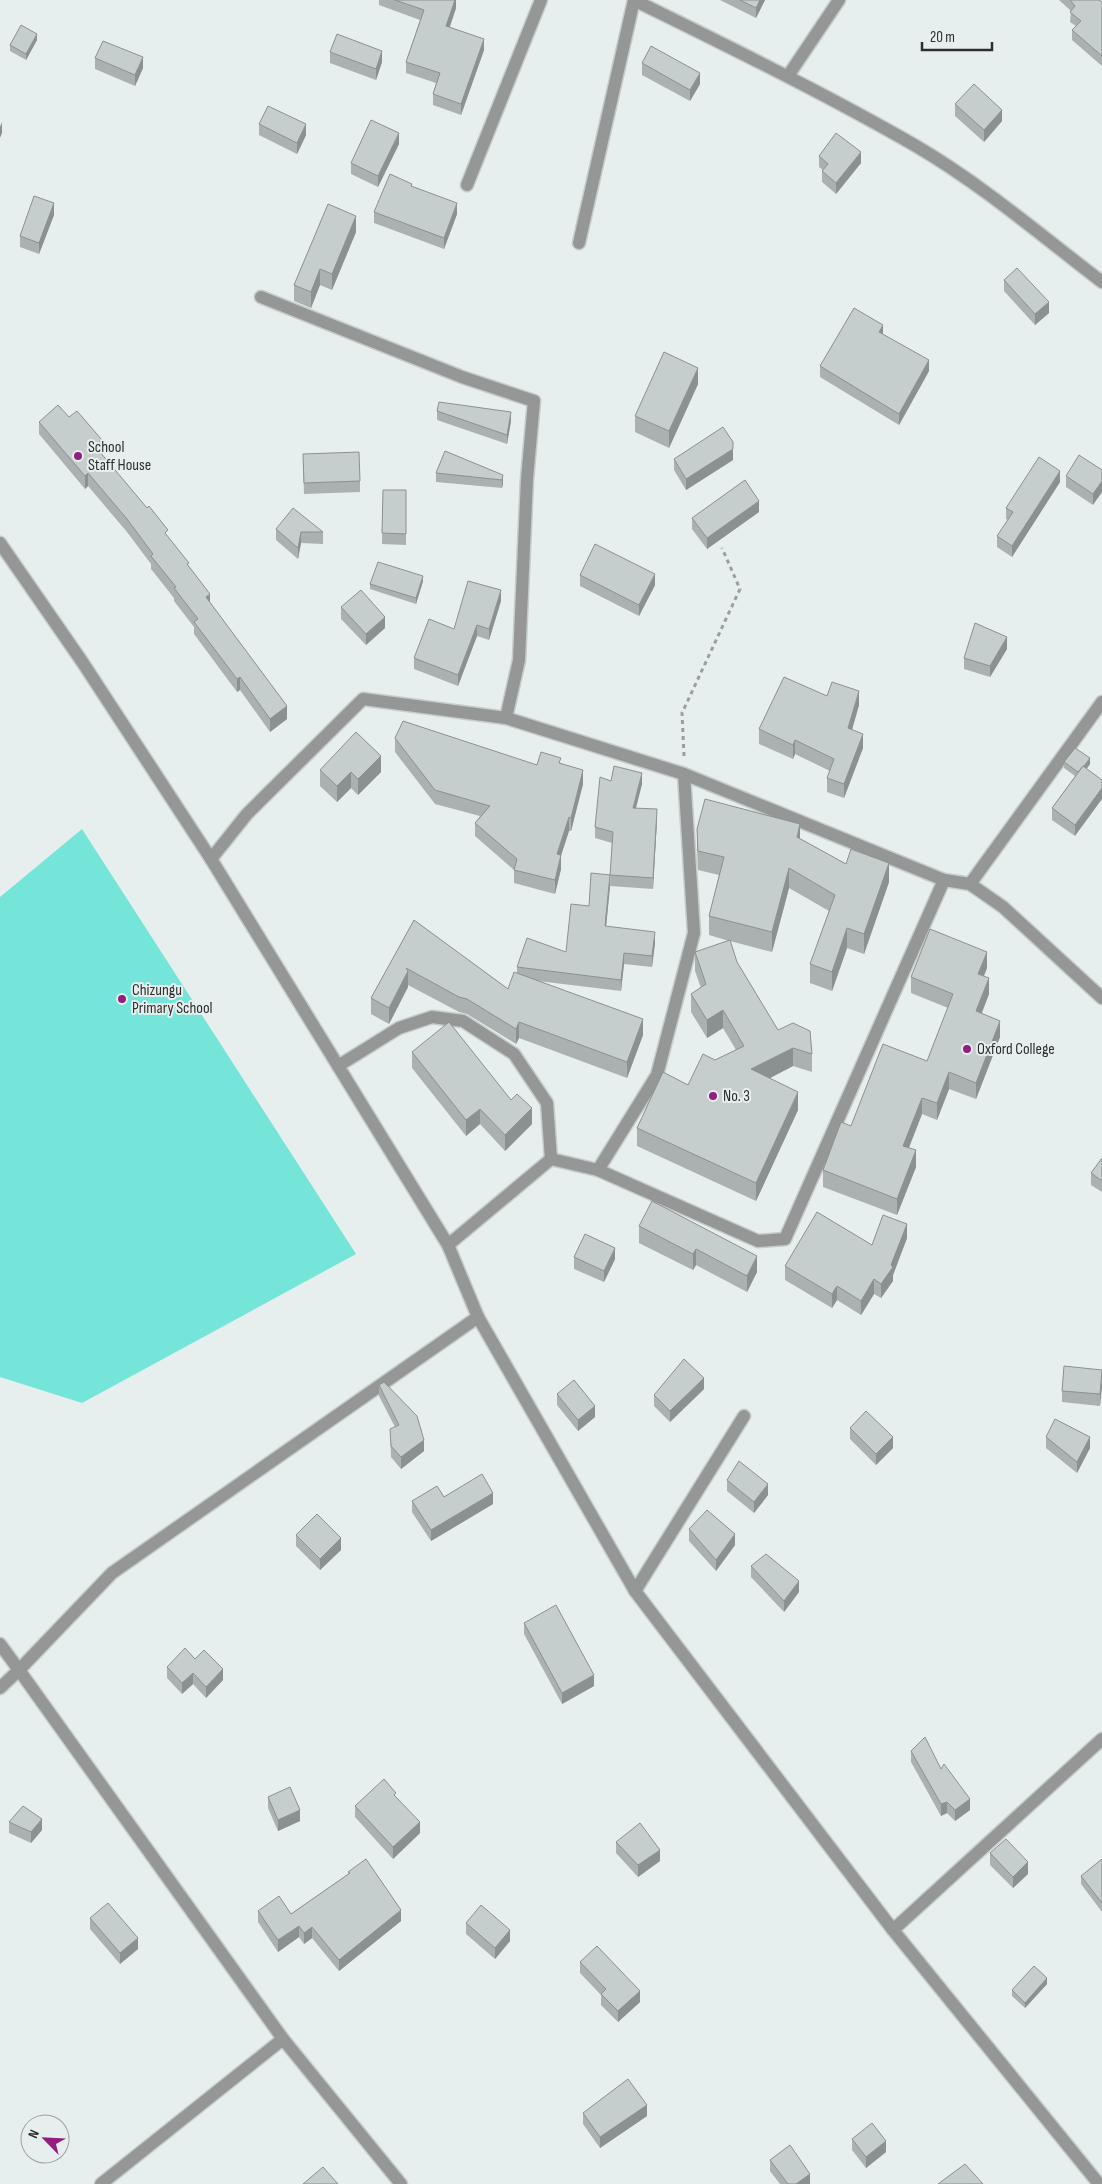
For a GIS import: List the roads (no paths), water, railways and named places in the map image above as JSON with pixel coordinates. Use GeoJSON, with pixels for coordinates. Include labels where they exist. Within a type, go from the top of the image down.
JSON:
{"type":"FeatureCollection","features":[{"type":"Feature","properties":{"kind":"street"},"geometry":{"type":"LineString","coordinates":[[467,185],[541,0]]}},
{"type":"Feature","properties":{"kind":"street"},"geometry":{"type":"LineString","coordinates":[[579,243],[634,0],[788,76],[917,147],[1000,204],[1102,282]]}},
{"type":"Feature","properties":{"kind":"street"},"geometry":{"type":"LineString","coordinates":[[788,76],[839,0]]}},
{"type":"Feature","properties":{"kind":"street"},"geometry":{"type":"LineString","coordinates":[[261,297],[462,377],[534,400],[527,479],[519,660],[506,718]]}},
{"type":"Feature","properties":{"kind":"street"},"geometry":{"type":"LineString","coordinates":[[0,543],[83,663],[210,859],[448,1245],[478,1317],[635,1591],[892,1930],[1099,2184]]}},
{"type":"Feature","properties":{"kind":"street"},"geometry":{"type":"LineString","coordinates":[[210,859],[247,814],[363,699],[506,718],[684,774],[944,880],[970,884],[1003,908],[1102,998]]}},
{"type":"Feature","properties":{"kind":"street"},"geometry":{"type":"LineString","coordinates":[[970,884],[1102,702]]}},
{"type":"Feature","properties":{"kind":"street"},"geometry":{"type":"LineString","coordinates":[[598,1170],[657,1075],[694,933],[684,774]]}},
{"type":"Feature","properties":{"kind":"street"},"geometry":{"type":"LineString","coordinates":[[551,1159],[598,1170],[758,1241],[785,1239],[944,880]]}},
{"type":"Feature","properties":{"kind":"street"},"geometry":{"type":"LineString","coordinates":[[338,1066],[399,1028],[432,1017],[463,1021],[514,1054],[547,1103],[551,1159]]}},
{"type":"Feature","properties":{"kind":"street"},"geometry":{"type":"LineString","coordinates":[[448,1245],[551,1159]]}},
{"type":"Feature","properties":{"kind":"street"},"geometry":{"type":"LineString","coordinates":[[0,1688],[112,1574],[478,1317]]}},
{"type":"Feature","properties":{"kind":"street"},"geometry":{"type":"LineString","coordinates":[[635,1591],[744,1416]]}},
{"type":"Feature","properties":{"kind":"street"},"geometry":{"type":"LineString","coordinates":[[0,1644],[283,2039],[401,2184]]}},
{"type":"Feature","properties":{"kind":"street"},"geometry":{"type":"LineString","coordinates":[[892,1930],[1102,1740]]}},
{"type":"Feature","properties":{"kind":"street"},"geometry":{"type":"LineString","coordinates":[[100,2184],[283,2039]]}},
{"type":"Feature","properties":{"kind":"place","name":"School Staff House"},"geometry":{"type":"Point","coordinates":[78,456]}},
{"type":"Feature","properties":{"kind":"place","name":"Chizungu Primary School"},"geometry":{"type":"Point","coordinates":[122,999]}},
{"type":"Feature","properties":{"kind":"place","name":"Oxford College"},"geometry":{"type":"Point","coordinates":[967,1049]}},
{"type":"Feature","properties":{"kind":"place","name":"No. 3"},"geometry":{"type":"Point","coordinates":[713,1096]}}]}
